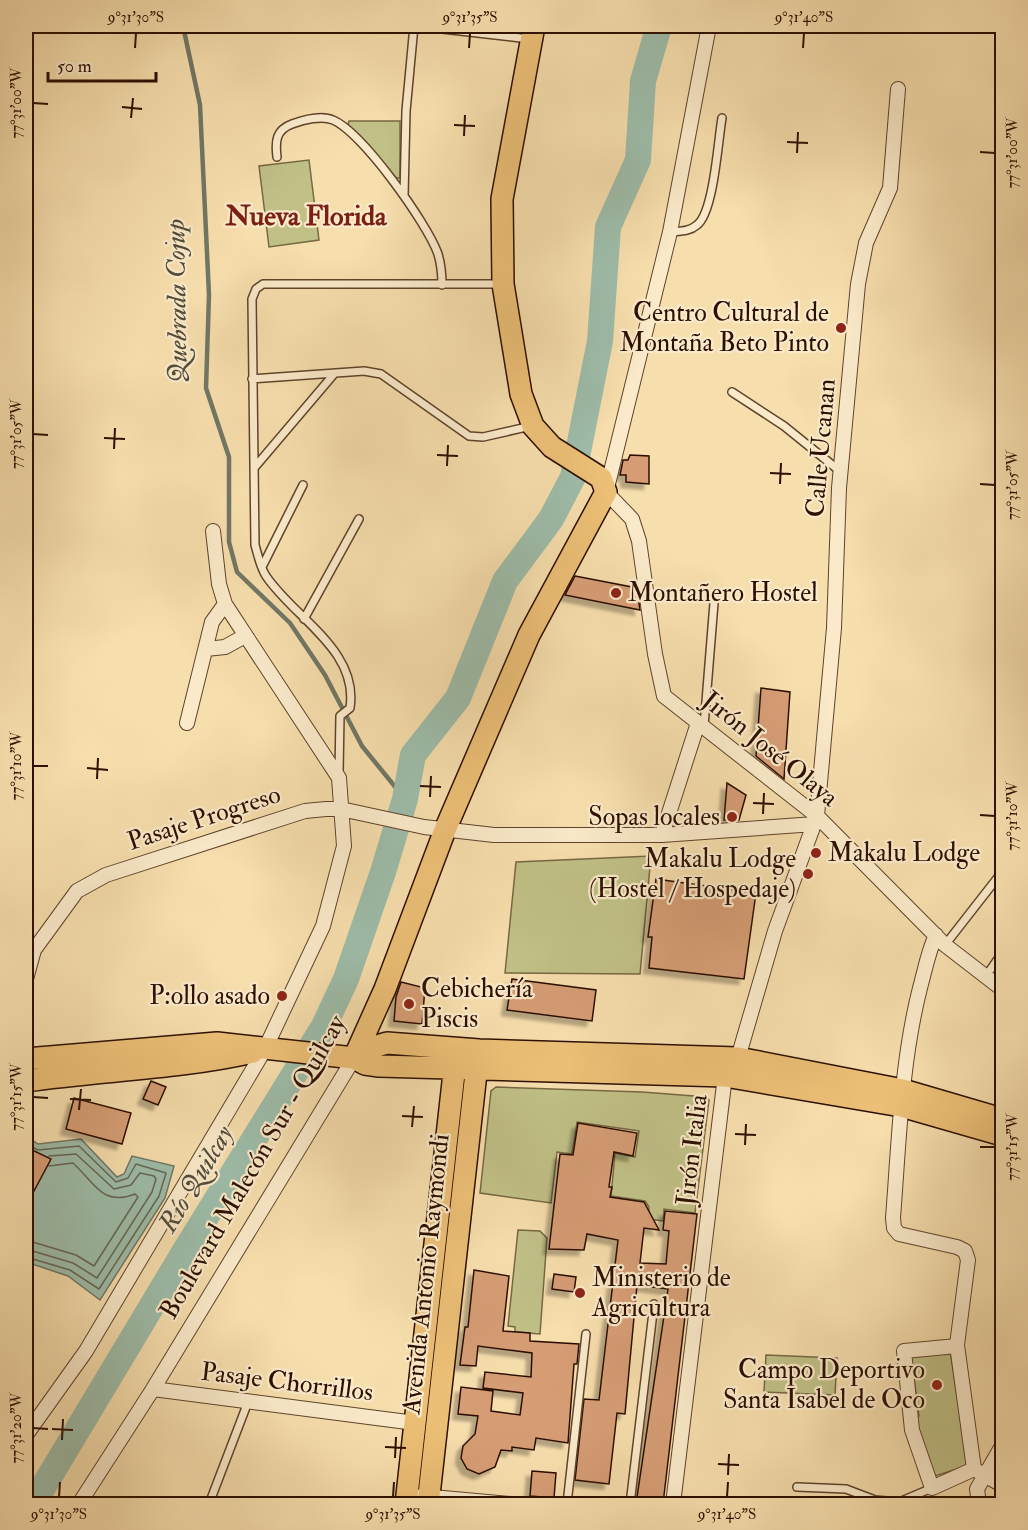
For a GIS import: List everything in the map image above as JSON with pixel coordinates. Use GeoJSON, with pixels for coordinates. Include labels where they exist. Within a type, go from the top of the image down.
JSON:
{"type":"FeatureCollection","features":[{"type":"Feature","properties":{"kind":"main road"},"geometry":{"type":"LineString","coordinates":[[532,32],[502,199],[502,284],[521,394],[533,426],[552,447],[604,485]]}},
{"type":"Feature","properties":{"kind":"main road","name":"Boulevard Malecón Sur - Quilcay"},"geometry":{"type":"LineString","coordinates":[[345,1057],[385,989],[445,830],[529,634],[604,485]]}},
{"type":"Feature","properties":{"kind":"main road"},"geometry":{"type":"LineString","coordinates":[[26,1059],[217,1043],[345,1057],[387,1043],[455,1058],[725,1076],[902,1098],[1002,1135]]}},
{"type":"Feature","properties":{"kind":"main road"},"geometry":{"type":"LineString","coordinates":[[26,1081],[78,1073],[209,1062],[274,1050]]}},
{"type":"Feature","properties":{"kind":"main road","name":"Avenida Antonio Raymondi"},"geometry":{"type":"LineString","coordinates":[[407,1500],[455,1058]]}},
{"type":"Feature","properties":{"kind":"main road"},"geometry":{"type":"LineString","coordinates":[[478,1059],[738,1058],[902,1098],[1002,1119]]}},
{"type":"Feature","properties":{"kind":"main road","name":"Avenida Antonio Raymondi"},"geometry":{"type":"LineString","coordinates":[[428,1501],[478,1059]]}},
{"type":"Feature","properties":{"kind":"street","name":"Boulevard Malecón Sur - Quilcay"},"geometry":{"type":"LineString","coordinates":[[604,485],[670,232],[709,26]]}},
{"type":"Feature","properties":{"kind":"street","name":"Calle Ucanan"},"geometry":{"type":"LineString","coordinates":[[816,820],[834,628],[841,472],[858,284],[866,243],[890,188],[898,89]]}},
{"type":"Feature","properties":{"kind":"street","name":"Jirón José Olaya"},"geometry":{"type":"LineString","coordinates":[[604,485],[632,519],[639,541],[655,654],[664,696],[816,820],[941,940],[1002,989]]}},
{"type":"Feature","properties":{"kind":"street"},"geometry":{"type":"LineString","coordinates":[[26,1435],[86,1351],[274,1050],[324,926],[344,846],[351,811],[339,778],[225,604],[219,584],[213,531]]}},
{"type":"Feature","properties":{"kind":"street"},"geometry":{"type":"LineString","coordinates":[[187,723],[212,622],[225,604]]}},
{"type":"Feature","properties":{"kind":"street"},"geometry":{"type":"LineString","coordinates":[[206,649],[225,647],[245,636]]}},
{"type":"Feature","properties":{"kind":"street"},"geometry":{"type":"LineString","coordinates":[[662,835],[701,725]]}},
{"type":"Feature","properties":{"kind":"street","name":"Pasaje Progreso"},"geometry":{"type":"LineString","coordinates":[[30,949],[78,891],[106,875],[305,811],[351,811],[424,826]]}},
{"type":"Feature","properties":{"kind":"street","name":"Jirón José Olaya"},"geometry":{"type":"LineString","coordinates":[[424,826],[494,836],[662,835],[816,820]]}},
{"type":"Feature","properties":{"kind":"street","name":"Jirón Italia"},"geometry":{"type":"LineString","coordinates":[[673,1504],[725,1076],[738,1058],[775,931],[816,820]]}},
{"type":"Feature","properties":{"kind":"street"},"geometry":{"type":"LineString","coordinates":[[941,940],[930,949],[913,1014],[902,1098],[893,1218],[894,1228],[899,1234],[965,1251],[968,1271],[957,1346],[979,1473],[977,1489],[979,1504]]}},
{"type":"Feature","properties":{"kind":"street"},"geometry":{"type":"LineString","coordinates":[[26,979],[30,949]]}},
{"type":"Feature","properties":{"kind":"street","name":"Boulevard Malecón Sur - Quilcay"},"geometry":{"type":"LineString","coordinates":[[80,1504],[153,1389],[345,1057]]}},
{"type":"Feature","properties":{"kind":"street"},"geometry":{"type":"LineString","coordinates":[[957,1346],[904,1351],[912,1430],[932,1488],[979,1473],[1002,1446]]}},
{"type":"Feature","properties":{"kind":"street","name":"Pasaje Chorrillos"},"geometry":{"type":"LineString","coordinates":[[153,1389],[414,1423]]}},
{"type":"Feature","properties":{"kind":"street"},"geometry":{"type":"LineString","coordinates":[[979,1473],[1002,1485]]}},
{"type":"Feature","properties":{"kind":"street"},"geometry":{"type":"LineString","coordinates":[[407,1500],[511,1504]]}},
{"type":"Feature","properties":{"kind":"lane"},"geometry":{"type":"LineString","coordinates":[[404,196],[406,111],[415,26],[532,32]]}},
{"type":"Feature","properties":{"kind":"lane"},"geometry":{"type":"LineString","coordinates":[[670,232],[687,231],[699,224],[708,202],[722,117]]}},
{"type":"Feature","properties":{"kind":"lane"},"geometry":{"type":"LineString","coordinates":[[277,157],[275,144],[278,132],[285,126],[302,121],[334,120],[375,159],[404,196],[437,251],[442,285]]}},
{"type":"Feature","properties":{"kind":"lane"},"geometry":{"type":"LineString","coordinates":[[339,778],[340,716],[350,708],[352,693],[349,678],[332,648],[266,576],[253,525],[255,467],[252,299],[256,289],[263,284],[502,284]]}},
{"type":"Feature","properties":{"kind":"lane"},"geometry":{"type":"LineString","coordinates":[[252,380],[364,371],[381,374],[469,436],[483,437],[533,426]]}},
{"type":"Feature","properties":{"kind":"lane"},"geometry":{"type":"LineString","coordinates":[[255,467],[334,374]]}},
{"type":"Feature","properties":{"kind":"lane"},"geometry":{"type":"LineString","coordinates":[[732,392],[784,426],[841,472]]}},
{"type":"Feature","properties":{"kind":"lane"},"geometry":{"type":"LineString","coordinates":[[262,567],[303,485]]}},
{"type":"Feature","properties":{"kind":"lane"},"geometry":{"type":"LineString","coordinates":[[304,619],[359,519]]}},
{"type":"Feature","properties":{"kind":"lane"},"geometry":{"type":"LineString","coordinates":[[701,725],[714,603]]}},
{"type":"Feature","properties":{"kind":"lane"},"geometry":{"type":"LineString","coordinates":[[941,940],[1002,872]]}},
{"type":"Feature","properties":{"kind":"lane"},"geometry":{"type":"LineString","coordinates":[[986,976],[1002,953]]}},
{"type":"Feature","properties":{"kind":"lane"},"geometry":{"type":"LineString","coordinates":[[630,1504],[654,1304]]}},
{"type":"Feature","properties":{"kind":"lane"},"geometry":{"type":"LineString","coordinates":[[567,1504],[586,1334]]}},
{"type":"Feature","properties":{"kind":"lane"},"geometry":{"type":"LineString","coordinates":[[209,1504],[248,1402]]}},
{"type":"Feature","properties":{"kind":"lane"},"geometry":{"type":"LineString","coordinates":[[797,1487],[846,1489],[875,1500],[899,1502],[932,1488]]}},
{"type":"Feature","properties":{"kind":"green space"},"geometry":{"type":"Polygon","coordinates":[[[349,121],[400,121],[400,178],[396,178],[348,125],[349,121]]]}},
{"type":"Feature","properties":{"kind":"green space"},"geometry":{"type":"Polygon","coordinates":[[[309,160],[319,240],[269,247],[259,166],[309,160]]]}},
{"type":"Feature","properties":{"kind":"green space"},"geometry":{"type":"Polygon","coordinates":[[[651,856],[640,974],[505,973],[516,862],[651,856]]]}},
{"type":"Feature","properties":{"kind":"green space"},"geometry":{"type":"Polygon","coordinates":[[[496,1087],[642,1092],[707,1097],[709,1100],[695,1213],[664,1209],[663,1221],[648,1219],[649,1207],[645,1201],[611,1196],[615,1153],[635,1157],[639,1131],[577,1122],[572,1154],[557,1152],[551,1203],[480,1193],[491,1091],[496,1087]]]}},
{"type":"Feature","properties":{"kind":"green space"},"geometry":{"type":"Polygon","coordinates":[[[518,1230],[540,1231],[547,1238],[540,1334],[515,1332],[515,1327],[508,1326],[518,1230]]]}},
{"type":"Feature","properties":{"kind":"green space"},"geometry":{"type":"Polygon","coordinates":[[[950,1350],[967,1461],[966,1466],[932,1477],[914,1417],[919,1416],[911,1356],[950,1350]]]}},
{"type":"Feature","properties":{"kind":"green space"},"geometry":{"type":"Polygon","coordinates":[[[766,1355],[837,1358],[835,1395],[764,1392],[766,1355]]]}},
{"type":"Feature","properties":{"kind":"water"},"geometry":{"type":"Polygon","coordinates":[[[26,1137],[38,1144],[81,1139],[117,1177],[124,1174],[132,1156],[174,1166],[165,1198],[100,1300],[68,1276],[26,1262],[26,1137]]]}},
{"type":"Feature","properties":{"kind":"building"},"geometry":{"type":"Polygon","coordinates":[[[630,455],[649,456],[649,484],[626,482],[626,475],[620,475],[623,460],[628,460],[630,455]]]}},
{"type":"Feature","properties":{"kind":"building","name":"Montañero Hostel"},"geometry":{"type":"Polygon","coordinates":[[[575,576],[637,588],[640,610],[565,595],[575,576]]]}},
{"type":"Feature","properties":{"kind":"building"},"geometry":{"type":"Polygon","coordinates":[[[761,688],[790,692],[784,779],[756,756],[761,688]]]}},
{"type":"Feature","properties":{"kind":"building"},"geometry":{"type":"Polygon","coordinates":[[[727,783],[746,795],[739,820],[724,820],[727,783]]]}},
{"type":"Feature","properties":{"kind":"building"},"geometry":{"type":"Polygon","coordinates":[[[656,879],[756,893],[744,979],[649,968],[652,937],[648,937],[656,879]]]}},
{"type":"Feature","properties":{"kind":"building"},"geometry":{"type":"Polygon","coordinates":[[[512,979],[596,990],[592,1021],[507,1010],[512,979]]]}},
{"type":"Feature","properties":{"kind":"building","name":"Cebichería Piscis"},"geometry":{"type":"Polygon","coordinates":[[[401,982],[425,988],[422,1024],[394,1021],[396,997],[401,982]]]}},
{"type":"Feature","properties":{"kind":"building"},"geometry":{"type":"Polygon","coordinates":[[[151,1081],[166,1087],[158,1105],[143,1099],[151,1081]]]}},
{"type":"Feature","properties":{"kind":"building"},"geometry":{"type":"Polygon","coordinates":[[[74,1098],[131,1113],[122,1144],[66,1129],[74,1098]]]}},
{"type":"Feature","properties":{"kind":"building"},"geometry":{"type":"Polygon","coordinates":[[[578,1123],[637,1133],[633,1156],[614,1152],[609,1187],[612,1187],[610,1197],[644,1202],[659,1230],[644,1228],[640,1263],[666,1264],[669,1231],[663,1230],[665,1211],[697,1214],[663,1504],[636,1504],[668,1289],[637,1285],[625,1414],[617,1413],[609,1484],[575,1480],[584,1399],[599,1400],[618,1240],[587,1234],[584,1250],[549,1249],[560,1154],[573,1155],[578,1123]]]}},
{"type":"Feature","properties":{"kind":"building"},"geometry":{"type":"Polygon","coordinates":[[[26,1147],[51,1159],[34,1191],[26,1186],[26,1147]]]}},
{"type":"Feature","properties":{"kind":"building"},"geometry":{"type":"Polygon","coordinates":[[[474,1270],[509,1276],[503,1331],[530,1333],[530,1341],[579,1344],[577,1364],[574,1364],[568,1443],[536,1438],[534,1450],[512,1447],[512,1451],[501,1450],[495,1467],[479,1474],[467,1469],[461,1458],[463,1446],[475,1434],[478,1416],[458,1414],[461,1387],[493,1391],[491,1411],[520,1415],[523,1393],[483,1388],[485,1372],[531,1377],[532,1353],[478,1346],[476,1366],[460,1365],[465,1327],[468,1327],[474,1270]]]}},
{"type":"Feature","properties":{"kind":"building"},"geometry":{"type":"Polygon","coordinates":[[[554,1274],[576,1277],[574,1292],[552,1289],[554,1274]]]}},
{"type":"Feature","properties":{"kind":"building"},"geometry":{"type":"Polygon","coordinates":[[[532,1471],[556,1473],[554,1498],[530,1496],[532,1471]]]}},
{"type":"Feature","properties":{"kind":"waterway","name":"Quebrada Cojup"},"geometry":{"type":"LineString","coordinates":[[183,26],[200,105],[209,295],[206,388],[229,457],[229,542],[237,572],[290,623],[325,675],[362,746],[405,799]]}},
{"type":"Feature","properties":{"kind":"waterway","name":"Río Quilcay"},"geometry":{"type":"LineString","coordinates":[[33,1504],[183,1254],[324,1026],[346,979],[383,872],[405,799],[413,755],[458,698],[505,581],[551,519],[573,477],[600,341],[608,227],[638,160],[643,81],[659,26]]}},
{"type":"Feature","properties":{"kind":"place","name":"Centro Cultural de Montaña Beto Pinto"},"geometry":{"type":"Point","coordinates":[841,328]}},
{"type":"Feature","properties":{"kind":"place","name":"Montañero Hostel"},"geometry":{"type":"Point","coordinates":[616,593]}},
{"type":"Feature","properties":{"kind":"place","name":"Sopas locales"},"geometry":{"type":"Point","coordinates":[732,817]}},
{"type":"Feature","properties":{"kind":"place","name":"Makalu Lodge"},"geometry":{"type":"Point","coordinates":[816,853]}},
{"type":"Feature","properties":{"kind":"place","name":"Makalu Lodge (Hostel / Hospedaje)"},"geometry":{"type":"Point","coordinates":[808,874]}},
{"type":"Feature","properties":{"kind":"place","name":"P:ollo asado"},"geometry":{"type":"Point","coordinates":[282,996]}},
{"type":"Feature","properties":{"kind":"place","name":"Cebichería Piscis"},"geometry":{"type":"Point","coordinates":[409,1004]}},
{"type":"Feature","properties":{"kind":"place","name":"Ministerio de Agricultura"},"geometry":{"type":"Point","coordinates":[580,1293]}},
{"type":"Feature","properties":{"kind":"place","name":"Campo Deportivo Santa Isabel de Oco"},"geometry":{"type":"Point","coordinates":[937,1385]}},
{"type":"Feature","properties":{"kind":"district","name":"Nueva Florida"},"geometry":{"type":"Point","coordinates":[306,216]}}]}
